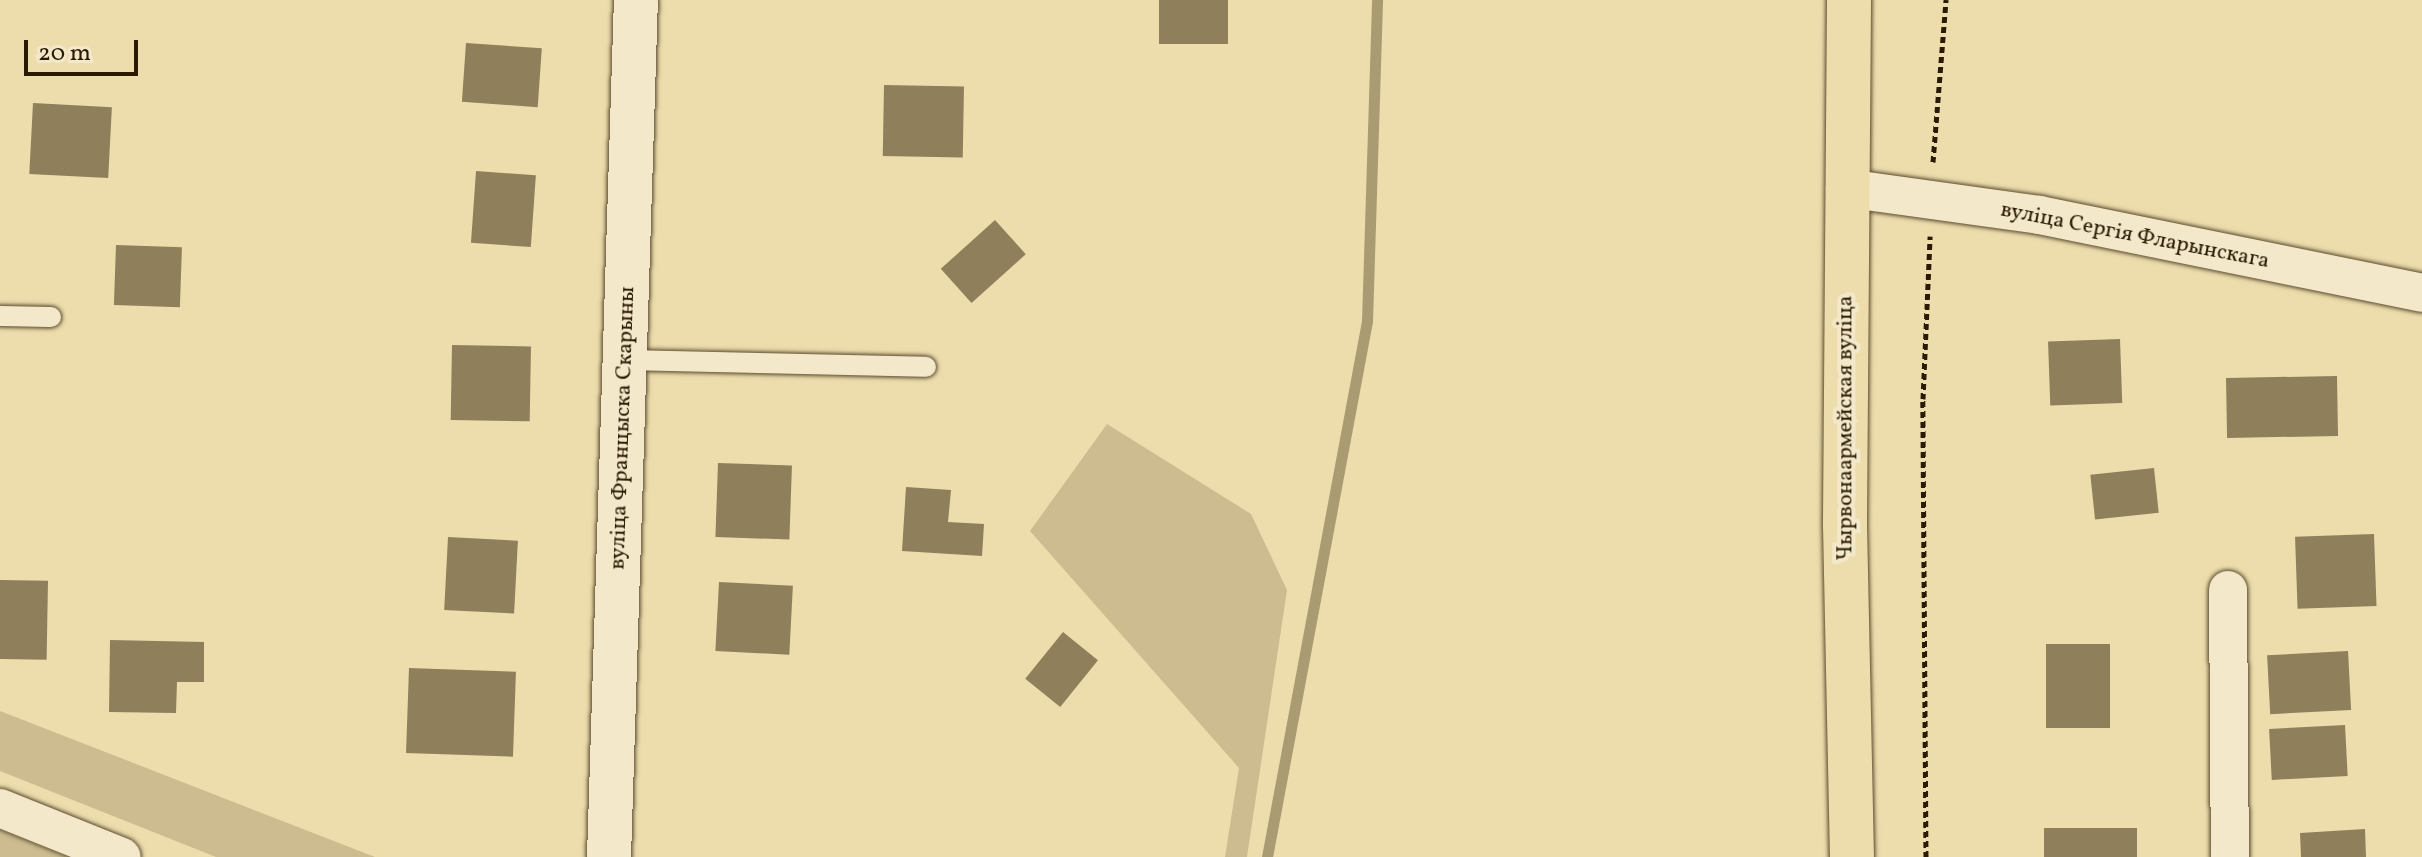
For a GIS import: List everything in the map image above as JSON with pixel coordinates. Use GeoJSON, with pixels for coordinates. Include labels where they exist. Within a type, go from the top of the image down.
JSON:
{"type":"FeatureCollection","features":[{"type":"Feature","properties":{"kind":"main road","name":"Чырвонаармейская вуліца"},"geometry":{"type":"LineString","coordinates":[[1849,0],[1845,188],[1852,857]]}},
{"type":"Feature","properties":{"kind":"street","name":"вуліца Францыска Скарыны"},"geometry":{"type":"LineString","coordinates":[[609,857],[636,0]]}},
{"type":"Feature","properties":{"kind":"street","name":"вуліца Сергія Фларынскага"},"geometry":{"type":"LineString","coordinates":[[1845,188],[2039,215],[2422,293]]}},
{"type":"Feature","properties":{"kind":"street"},"geometry":{"type":"LineString","coordinates":[[2228,590],[2230,857]]}},
{"type":"Feature","properties":{"kind":"street"},"geometry":{"type":"LineString","coordinates":[[0,808],[122,857]]}},
{"type":"Feature","properties":{"kind":"lane"},"geometry":{"type":"LineString","coordinates":[[0,316],[51,317]]}},
{"type":"Feature","properties":{"kind":"lane"},"geometry":{"type":"LineString","coordinates":[[625,360],[926,367]]}},
{"type":"Feature","properties":{"kind":"path"},"geometry":{"type":"LineString","coordinates":[[1926,857],[1923,399],[1931,198],[1946,0]]}},
{"type":"Feature","properties":{"kind":"shaded area"},"geometry":{"type":"Polygon","coordinates":[[[1107,424],[1251,514],[1287,590],[1247,857],[1225,857],[1239,768],[1030,531],[1107,424]]]}},
{"type":"Feature","properties":{"kind":"shaded area"},"geometry":{"type":"Polygon","coordinates":[[[0,711],[375,857],[216,857],[0,771],[0,711]]]}},
{"type":"Feature","properties":{"kind":"shaded area"},"geometry":{"type":"Polygon","coordinates":[[[0,830],[67,857],[0,857],[0,830]]]}},
{"type":"Feature","properties":{"kind":"building"},"geometry":{"type":"Polygon","coordinates":[[[1159,0],[1228,0],[1228,44],[1159,44],[1159,0]]]}},
{"type":"Feature","properties":{"kind":"building"},"geometry":{"type":"Polygon","coordinates":[[[466,43],[542,48],[538,107],[462,102],[466,43]]]}},
{"type":"Feature","properties":{"kind":"building"},"geometry":{"type":"Polygon","coordinates":[[[884,85],[964,86],[963,157],[883,156],[884,85]]]}},
{"type":"Feature","properties":{"kind":"building"},"geometry":{"type":"Polygon","coordinates":[[[33,103],[112,107],[108,178],[29,174],[33,103]]]}},
{"type":"Feature","properties":{"kind":"building"},"geometry":{"type":"Polygon","coordinates":[[[476,171],[536,175],[531,247],[471,243],[476,171]]]}},
{"type":"Feature","properties":{"kind":"building"},"geometry":{"type":"Polygon","coordinates":[[[995,220],[1026,254],[972,303],[941,269],[995,220]]]}},
{"type":"Feature","properties":{"kind":"building"},"geometry":{"type":"Polygon","coordinates":[[[116,245],[182,247],[180,307],[114,305],[116,245]]]}},
{"type":"Feature","properties":{"kind":"building"},"geometry":{"type":"Polygon","coordinates":[[[2120,339],[2122,403],[2050,405],[2048,342],[2120,339]]]}},
{"type":"Feature","properties":{"kind":"building"},"geometry":{"type":"Polygon","coordinates":[[[452,345],[531,346],[530,421],[451,420],[452,345]]]}},
{"type":"Feature","properties":{"kind":"building"},"geometry":{"type":"Polygon","coordinates":[[[2337,376],[2338,436],[2227,438],[2226,378],[2337,376]]]}},
{"type":"Feature","properties":{"kind":"building"},"geometry":{"type":"Polygon","coordinates":[[[718,463],[792,466],[789,540],[715,537],[718,463]]]}},
{"type":"Feature","properties":{"kind":"building"},"geometry":{"type":"Polygon","coordinates":[[[2154,468],[2159,513],[2095,519],[2090,475],[2154,468]]]}},
{"type":"Feature","properties":{"kind":"building"},"geometry":{"type":"Polygon","coordinates":[[[906,487],[951,490],[948,522],[984,524],[982,556],[902,551],[906,487]]]}},
{"type":"Feature","properties":{"kind":"building"},"geometry":{"type":"Polygon","coordinates":[[[2374,534],[2377,606],[2298,609],[2295,537],[2374,534]]]}},
{"type":"Feature","properties":{"kind":"building"},"geometry":{"type":"Polygon","coordinates":[[[448,537],[518,541],[514,614],[444,610],[448,537]]]}},
{"type":"Feature","properties":{"kind":"building"},"geometry":{"type":"Polygon","coordinates":[[[0,580],[48,581],[47,660],[0,659],[0,580]]]}},
{"type":"Feature","properties":{"kind":"building"},"geometry":{"type":"Polygon","coordinates":[[[719,582],[793,586],[789,655],[715,651],[719,582]]]}},
{"type":"Feature","properties":{"kind":"building"},"geometry":{"type":"Polygon","coordinates":[[[1063,632],[1098,660],[1060,707],[1025,679],[1063,632]]]}},
{"type":"Feature","properties":{"kind":"building"},"geometry":{"type":"Polygon","coordinates":[[[110,640],[204,642],[204,682],[177,682],[176,713],[109,712],[110,640]]]}},
{"type":"Feature","properties":{"kind":"building"},"geometry":{"type":"Polygon","coordinates":[[[2046,644],[2110,644],[2110,728],[2046,728],[2046,644]]]}},
{"type":"Feature","properties":{"kind":"building"},"geometry":{"type":"Polygon","coordinates":[[[2348,651],[2351,710],[2270,714],[2267,655],[2348,651]]]}},
{"type":"Feature","properties":{"kind":"building"},"geometry":{"type":"Polygon","coordinates":[[[409,668],[516,672],[513,757],[406,753],[409,668]]]}},
{"type":"Feature","properties":{"kind":"building"},"geometry":{"type":"Polygon","coordinates":[[[2345,725],[2348,776],[2272,780],[2269,729],[2345,725]]]}},
{"type":"Feature","properties":{"kind":"building"},"geometry":{"type":"Polygon","coordinates":[[[2044,828],[2137,828],[2137,857],[2044,857],[2044,828]]]}},
{"type":"Feature","properties":{"kind":"building"},"geometry":{"type":"Polygon","coordinates":[[[2365,829],[2366,857],[2301,857],[2300,833],[2365,829]]]}},
{"type":"Feature","properties":{"kind":"waterway"},"geometry":{"type":"LineString","coordinates":[[1267,857],[1367,321],[1377,0]]}}]}
